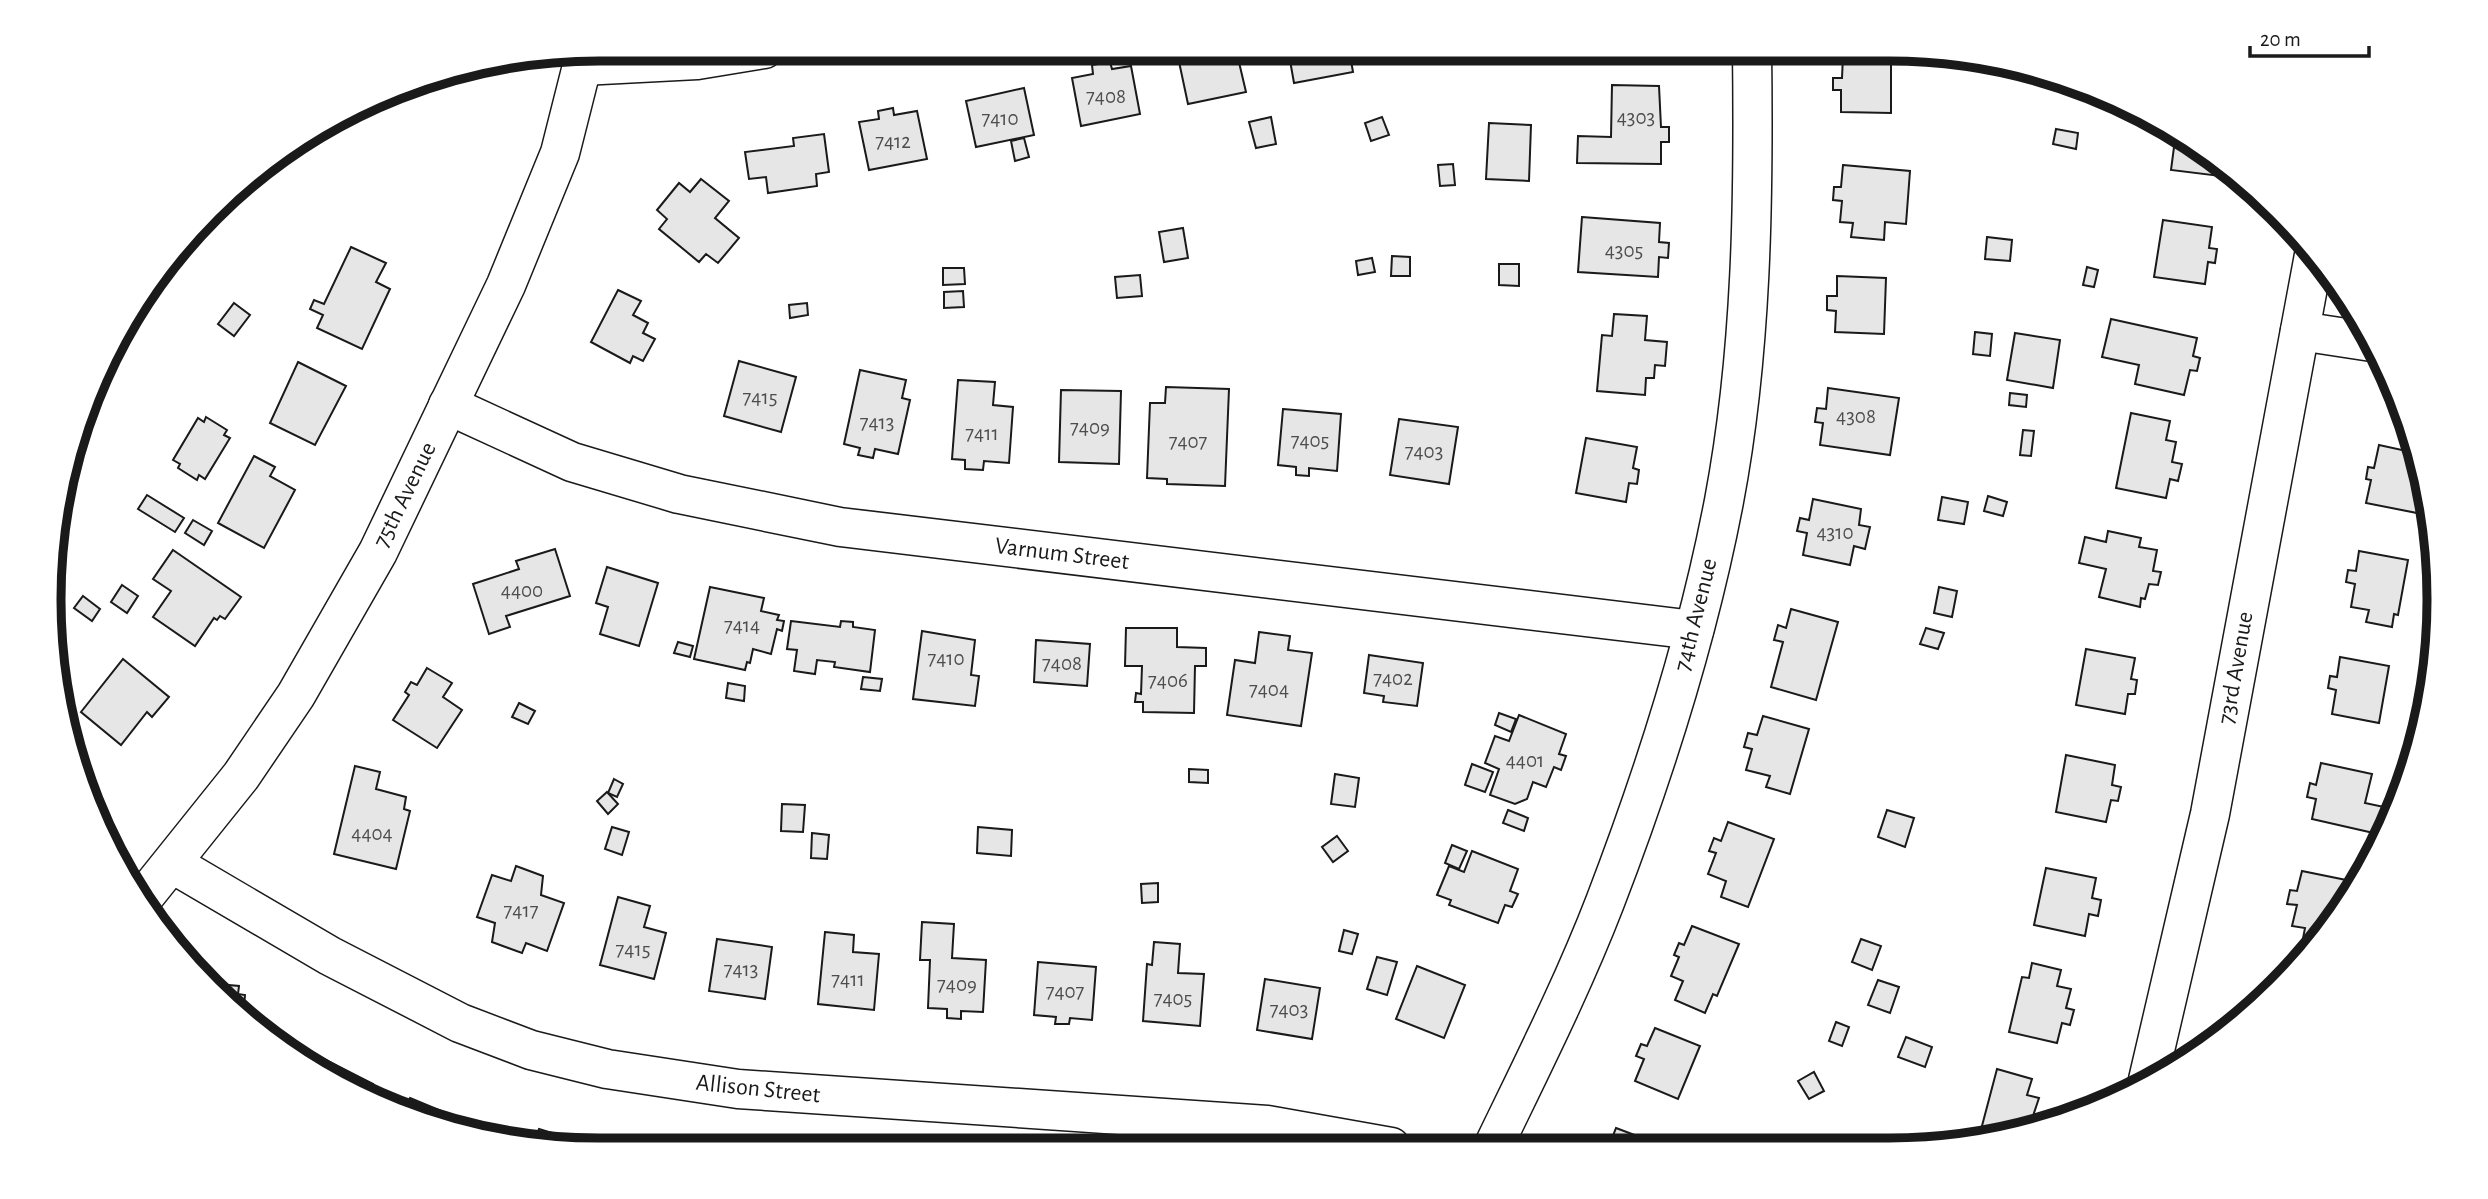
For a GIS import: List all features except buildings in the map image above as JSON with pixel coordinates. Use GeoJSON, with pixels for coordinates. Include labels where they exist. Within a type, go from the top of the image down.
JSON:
{"type":"FeatureCollection","features":[{"type":"Feature","properties":{"kind":"street","name":"74th Avenue"},"geometry":{"type":"LineString","coordinates":[[1497,1138],[1604,904],[1648,782],[1695,629],[1724,499],[1744,345],[1753,141],[1752,61]]}},
{"type":"Feature","properties":{"kind":"street","name":"75th Avenue"},"geometry":{"type":"LineString","coordinates":[[148,892],[241,776],[296,695],[378,552],[506,285],[561,153],[580,62]]}},
{"type":"Feature","properties":{"kind":"street","name":"73rd Avenue"},"geometry":{"type":"LineString","coordinates":[[2150,1070],[2210,814],[2312,267]]}},
{"type":"Feature","properties":{"kind":"street"},"geometry":{"type":"LineString","coordinates":[[2300,331],[2360,340]]}},
{"type":"Feature","properties":{"kind":"street","name":"Varnum Street"},"geometry":{"type":"LineString","coordinates":[[448,405],[572,462],[679,494],[840,527],[1695,629]]}},
{"type":"Feature","properties":{"kind":"street","name":"Allison Street"},"geometry":{"type":"LineString","coordinates":[[173,863],[330,956],[460,1023],[531,1050],[607,1069],[738,1089],[1268,1125],[1341,1138]]}}]}
